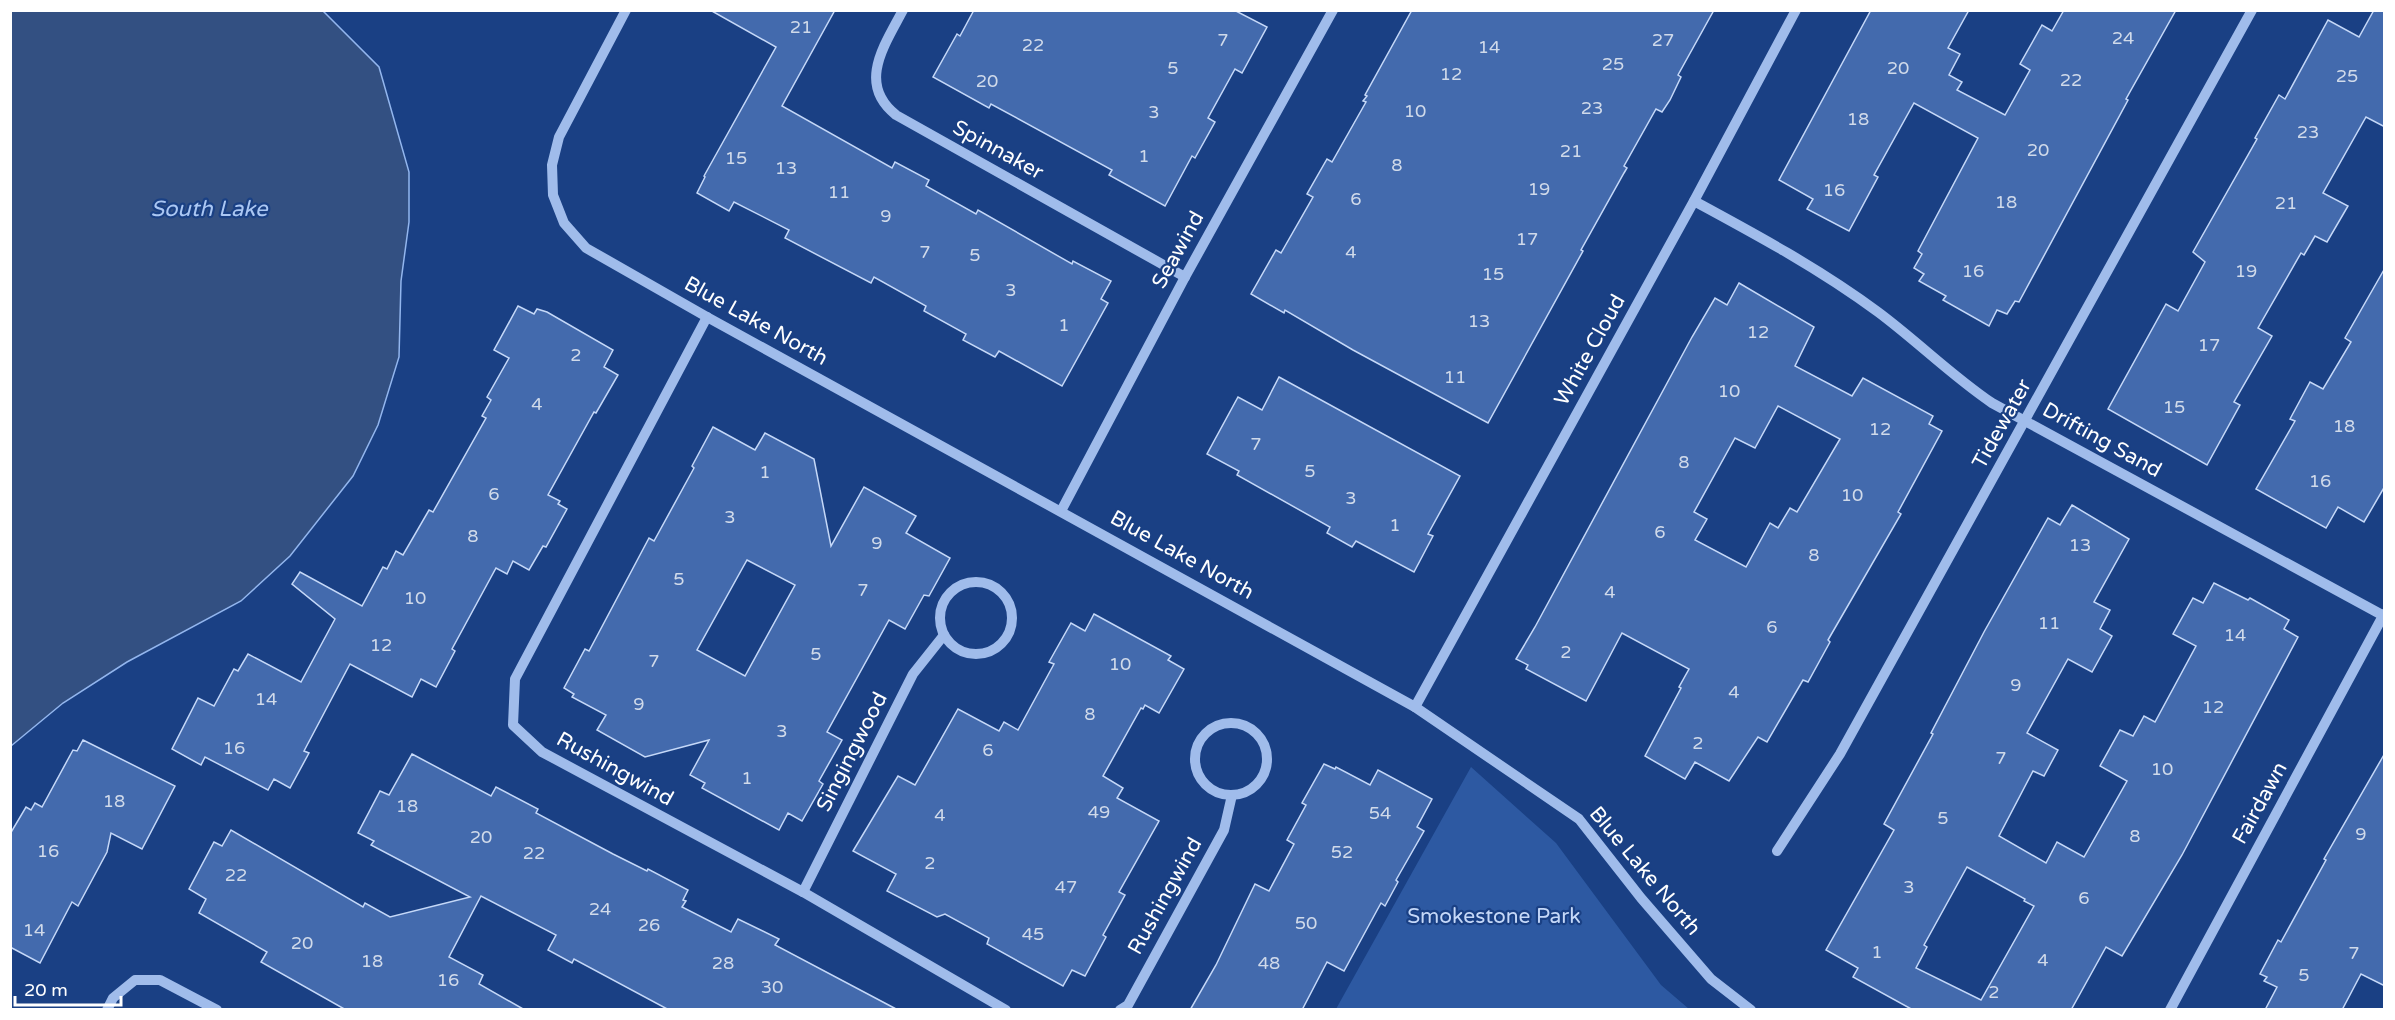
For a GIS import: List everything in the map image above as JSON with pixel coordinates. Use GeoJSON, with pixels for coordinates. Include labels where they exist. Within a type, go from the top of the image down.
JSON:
{"type":"FeatureCollection","features":[{"type":"Feature","properties":{"kind":"street","name":"Blue Lake North"},"geometry":{"type":"LineString","coordinates":[[626,10],[559,137],[552,165],[553,195],[564,223],[586,248],[1415,707],[1579,819],[1641,898],[1711,979],[1751,1010]]}},
{"type":"Feature","properties":{"kind":"street","name":"Spinnaker"},"geometry":{"type":"LineString","coordinates":[[903,10],[884,45],[877,66],[876,88],[883,105],[896,116],[1185,277]]}},
{"type":"Feature","properties":{"kind":"street","name":"Seawind"},"geometry":{"type":"LineString","coordinates":[[1061,511],[1185,277],[1333,10]]}},
{"type":"Feature","properties":{"kind":"street","name":"White Cloud"},"geometry":{"type":"LineString","coordinates":[[1415,707],[1694,201],[1796,10]]}},
{"type":"Feature","properties":{"kind":"street","name":"Tidewater"},"geometry":{"type":"LineString","coordinates":[[1777,851],[1840,754],[2026,422],[2252,10]]}},
{"type":"Feature","properties":{"kind":"street","name":"Drifting Sand"},"geometry":{"type":"LineString","coordinates":[[1694,201],[1780,248],[1830,279],[1879,313],[1981,396],[2384,615]]}},
{"type":"Feature","properties":{"kind":"street","name":"Rushingwind"},"geometry":{"type":"LineString","coordinates":[[707,317],[515,679],[513,725],[542,752],[803,892],[1006,1010]]}},
{"type":"Feature","properties":{"kind":"street"},"geometry":{"type":"LineString","coordinates":[[968,582],[982,582],[995,586],[1005,595],[1011,607],[1013,620],[1002,645],[990,652],[977,654],[963,652],[952,645],[944,635],[939,622],[940,609],[951,592],[968,582]]}},
{"type":"Feature","properties":{"kind":"street","name":"Fairdawn"},"geometry":{"type":"LineString","coordinates":[[2170,1010],[2384,615]]}},
{"type":"Feature","properties":{"kind":"street","name":"Singingwood"},"geometry":{"type":"LineString","coordinates":[[803,892],[913,674],[944,635]]}},
{"type":"Feature","properties":{"kind":"street"},"geometry":{"type":"LineString","coordinates":[[1237,722],[1250,727],[1260,736],[1266,748],[1266,768],[1256,785],[1245,793],[1232,795],[1218,793],[1207,786],[1198,776],[1194,763],[1195,750],[1201,737],[1211,728],[1223,723],[1237,722]]}},
{"type":"Feature","properties":{"kind":"street","name":"Rushingwind"},"geometry":{"type":"LineString","coordinates":[[1120,1010],[1128,1005],[1224,830],[1232,795]]}},
{"type":"Feature","properties":{"kind":"street"},"geometry":{"type":"LineString","coordinates":[[107,1010],[113,998],[135,980],[160,980],[217,1010]]}},
{"type":"Feature","properties":{"kind":"green space","name":"Smokestone Park"},"geometry":{"type":"Polygon","coordinates":[[[1471,767],[1556,843],[1661,985],[1689,1009],[1336,1009],[1471,767]]]}},
{"type":"Feature","properties":{"kind":"water","name":"South Lake"},"geometry":{"type":"Polygon","coordinates":[[[11,10],[323,11],[379,67],[409,172],[409,222],[401,281],[399,357],[378,425],[353,476],[290,556],[241,601],[127,662],[63,703],[11,746],[11,10]]]}},
{"type":"Feature","properties":{"kind":"building"},"geometry":{"type":"Polygon","coordinates":[[[710,10],[835,10],[782,106],[892,168],[895,162],[929,180],[926,186],[976,214],[978,210],[1072,264],[1073,261],[1111,281],[1101,299],[1108,303],[1062,386],[999,351],[995,357],[963,340],[966,334],[924,311],[926,306],[874,277],[871,283],[785,238],[789,230],[734,202],[729,211],[697,193],[704,176],[776,47],[710,10]]]}},
{"type":"Feature","properties":{"kind":"building"},"geometry":{"type":"Polygon","coordinates":[[[974,10],[1234,10],[1267,27],[1242,73],[1235,69],[1208,118],[1215,122],[1195,158],[1192,156],[1165,206],[1109,175],[1112,170],[991,104],[989,108],[933,77],[957,34],[960,36],[974,10]]]}},
{"type":"Feature","properties":{"kind":"building"},"geometry":{"type":"Polygon","coordinates":[[[1412,10],[1714,10],[1678,75],[1681,77],[1670,100],[1662,112],[1656,109],[1624,166],[1627,168],[1581,250],[1583,251],[1488,423],[1353,350],[1285,310],[1284,313],[1251,294],[1276,250],[1281,253],[1313,197],[1307,194],[1327,159],[1332,162],[1366,102],[1363,101],[1367,96],[1365,95],[1412,10]]]}},
{"type":"Feature","properties":{"kind":"building"},"geometry":{"type":"Polygon","coordinates":[[[1871,10],[1969,10],[1948,48],[1960,54],[1949,75],[1962,82],[1957,90],[2005,115],[2030,70],[2020,64],[2042,25],[2052,31],[2064,10],[2176,10],[2126,99],[2128,100],[2019,302],[2015,301],[2007,314],[1997,310],[1989,326],[1943,300],[1946,296],[1919,281],[1924,274],[1914,268],[1922,254],[1918,251],[1978,138],[1914,103],[1874,175],[1878,177],[1849,231],[1807,209],[1813,199],[1779,180],[1871,10]]]}},
{"type":"Feature","properties":{"kind":"building"},"geometry":{"type":"Polygon","coordinates":[[[2374,10],[2385,10],[2385,127],[2366,117],[2323,193],[2348,206],[2327,242],[2315,236],[2304,255],[2301,253],[2258,328],[2272,336],[2234,402],[2240,405],[2207,465],[2108,409],[2166,304],[2178,311],[2205,262],[2193,252],[2257,139],[2255,138],[2279,95],[2285,99],[2328,20],[2359,37],[2374,10]]]}},
{"type":"Feature","properties":{"kind":"building"},"geometry":{"type":"Polygon","coordinates":[[[2385,268],[2385,486],[2364,522],[2338,507],[2326,528],[2256,489],[2295,421],[2290,419],[2310,382],[2323,389],[2351,342],[2345,338],[2385,268]]]}},
{"type":"Feature","properties":{"kind":"building"},"geometry":{"type":"Polygon","coordinates":[[[1739,283],[1814,327],[1795,366],[1852,396],[1863,378],[1933,416],[1929,424],[1942,431],[1898,512],[1901,514],[1828,640],[1830,642],[1808,682],[1803,680],[1767,742],[1758,737],[1729,781],[1695,762],[1685,779],[1645,756],[1689,669],[1622,633],[1586,701],[1526,669],[1528,665],[1516,659],[1715,298],[1727,305],[1739,283]],[[1778,406],[1755,448],[1735,438],[1694,512],[1707,519],[1695,540],[1746,567],[1770,523],[1778,528],[1790,508],[1797,512],[1840,439],[1778,406]]]}},
{"type":"Feature","properties":{"kind":"building"},"geometry":{"type":"Polygon","coordinates":[[[518,306],[534,314],[537,309],[547,312],[613,350],[604,367],[618,375],[596,413],[594,412],[548,495],[560,501],[558,504],[567,509],[546,547],[543,546],[529,570],[513,561],[507,574],[496,568],[452,649],[455,651],[436,687],[421,679],[412,697],[350,664],[304,751],[309,753],[290,788],[274,779],[268,790],[205,757],[201,765],[172,749],[198,698],[214,706],[234,669],[238,671],[248,654],[301,682],[335,619],[292,584],[300,572],[362,606],[383,567],[387,569],[396,551],[403,555],[429,510],[433,512],[486,418],[482,416],[491,400],[487,397],[509,358],[494,350],[518,306]]]}},
{"type":"Feature","properties":{"kind":"building"},"geometry":{"type":"Polygon","coordinates":[[[1279,377],[1460,476],[1428,534],[1433,536],[1414,572],[1356,541],[1352,547],[1327,533],[1330,527],[1237,475],[1239,471],[1207,454],[1238,397],[1262,410],[1279,377]]]}},
{"type":"Feature","properties":{"kind":"building"},"geometry":{"type":"Polygon","coordinates":[[[713,427],[755,450],[765,433],[814,459],[831,546],[864,487],[916,516],[906,533],[950,558],[929,596],[924,595],[905,629],[889,620],[827,732],[842,740],[819,781],[823,784],[802,821],[788,813],[779,830],[702,788],[705,783],[690,775],[709,740],[645,757],[597,730],[606,715],[572,697],[574,694],[564,688],[585,649],[589,651],[649,538],[654,541],[694,468],[692,466],[713,427]],[[747,560],[697,650],[745,676],[795,585],[747,560]]]}},
{"type":"Feature","properties":{"kind":"building"},"geometry":{"type":"Polygon","coordinates":[[[2072,505],[2129,539],[2094,602],[2110,610],[2100,629],[2112,636],[2092,672],[2068,659],[2027,733],[2058,750],[2044,776],[2033,771],[1999,836],[2046,863],[2057,842],[2084,857],[2127,781],[2100,766],[2120,730],[2133,736],[2144,716],[2155,722],[2196,646],[2173,634],[2193,598],[2203,603],[2214,583],[2248,600],[2250,598],[2289,620],[2284,629],[2298,637],[2182,855],[2122,956],[2106,947],[2071,1010],[1913,1010],[1853,977],[1858,968],[1826,950],[1894,830],[1884,824],[1933,734],[1931,733],[1984,632],[2048,518],[2060,525],[2072,505]],[[1967,867],[1924,945],[1927,947],[1916,968],[1981,1000],[2034,906],[2024,901],[2025,899],[1967,867]]]}},
{"type":"Feature","properties":{"kind":"building"},"geometry":{"type":"Polygon","coordinates":[[[1094,614],[1171,656],[1168,660],[1184,669],[1159,713],[1145,705],[1143,709],[1141,708],[1103,776],[1123,788],[1117,798],[1159,821],[1119,892],[1125,895],[1103,935],[1106,937],[1085,976],[1072,970],[1063,986],[987,944],[989,938],[945,914],[937,917],[887,891],[896,874],[853,851],[898,776],[915,785],[958,709],[999,731],[1004,722],[1018,730],[1054,664],[1049,662],[1071,623],[1085,631],[1094,614]]]}},
{"type":"Feature","properties":{"kind":"building"},"geometry":{"type":"Polygon","coordinates":[[[83,740],[175,786],[142,849],[111,833],[107,852],[78,906],[72,902],[40,963],[10,947],[10,834],[26,807],[31,810],[35,803],[42,807],[73,750],[77,751],[83,740]]]}},
{"type":"Feature","properties":{"kind":"building"},"geometry":{"type":"Polygon","coordinates":[[[2385,753],[2385,986],[2361,974],[2342,1010],[2265,1010],[2277,987],[2264,981],[2267,977],[2260,974],[2278,940],[2281,942],[2326,860],[2324,859],[2385,753]]]}},
{"type":"Feature","properties":{"kind":"building"},"geometry":{"type":"Polygon","coordinates":[[[412,754],[491,796],[496,787],[538,809],[536,813],[688,890],[682,907],[731,932],[738,919],[779,939],[775,945],[898,1010],[669,1010],[574,959],[572,963],[548,950],[556,935],[481,896],[449,957],[483,975],[479,984],[525,1010],[346,1010],[261,962],[267,952],[199,913],[206,899],[189,889],[214,842],[222,846],[231,830],[363,907],[365,903],[390,917],[470,897],[371,845],[374,841],[358,833],[380,791],[389,795],[412,754]]]}},
{"type":"Feature","properties":{"kind":"building"},"geometry":{"type":"Polygon","coordinates":[[[1324,764],[1335,769],[1336,767],[1370,785],[1378,770],[1432,799],[1417,827],[1424,831],[1396,880],[1398,882],[1385,906],[1381,903],[1344,971],[1327,962],[1302,1010],[1190,1010],[1216,965],[1255,884],[1269,891],[1294,844],[1287,840],[1306,805],[1302,803],[1324,764]]]}}]}
